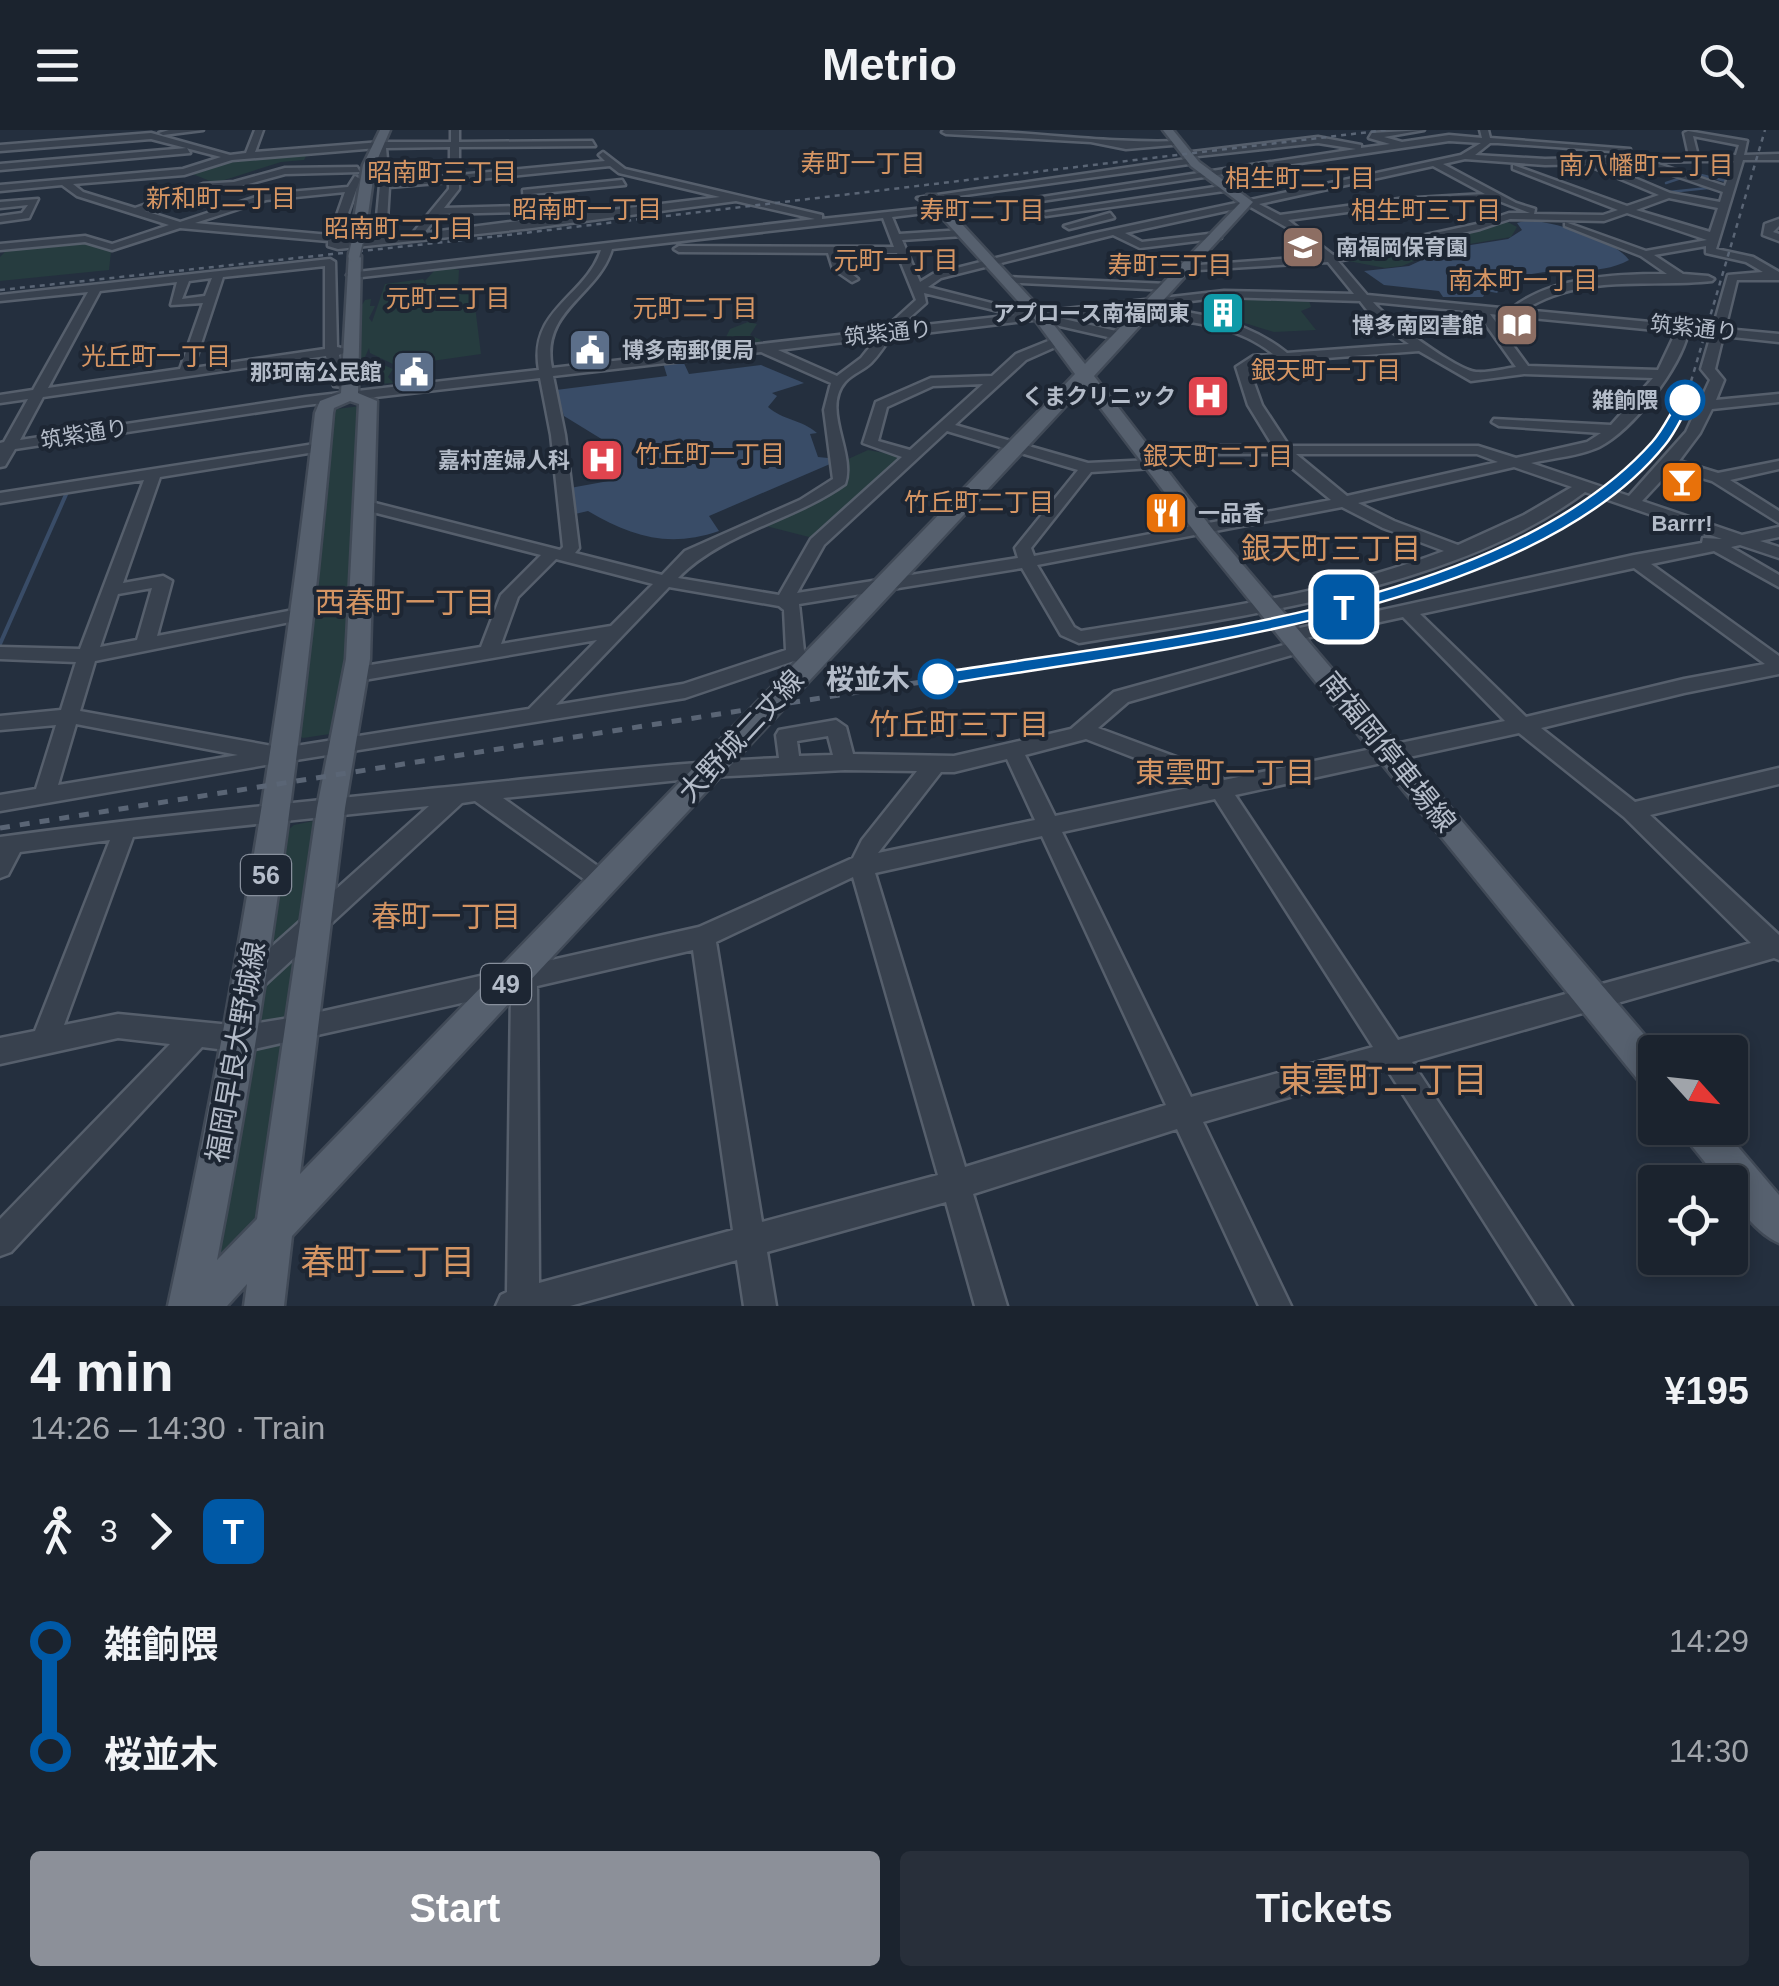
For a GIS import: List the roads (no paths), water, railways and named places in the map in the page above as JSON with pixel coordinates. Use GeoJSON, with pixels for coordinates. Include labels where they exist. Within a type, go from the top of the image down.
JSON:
{"type":"FeatureCollection","features":[{"type":"Feature","properties":{"kind":"main road"},"geometry":{"type":"LineString","coordinates":[[349,391],[341,350],[368,130]]}},
{"type":"Feature","properties":{"kind":"main road"},"geometry":{"type":"LineString","coordinates":[[364,160],[381,145],[385,130]]}},
{"type":"Feature","properties":{"kind":"main road"},"geometry":{"type":"LineString","coordinates":[[1168,130],[1192,158],[1247,202]]}},
{"type":"Feature","properties":{"kind":"main road","name":"大野城二丈線"},"geometry":{"type":"LineString","coordinates":[[200,1306],[518,977],[602,882],[710,770],[804,658],[880,588],[1247,202]]}},
{"type":"Feature","properties":{"kind":"main road","name":"南福岡停車場線"},"geometry":{"type":"LineString","coordinates":[[936,203],[1040,318],[1202,528],[1638,1053]]}},
{"type":"Feature","properties":{"kind":"main road","name":"福岡早良大野城線"},"geometry":{"type":"LineString","coordinates":[[188,1306],[241,1039],[276,815],[304,614],[326,404],[349,391],[368,401],[358,674],[349,742],[331,808],[264,1306]]}},
{"type":"Feature","properties":{"kind":"main road"},"geometry":{"type":"LineString","coordinates":[[1713,1145],[1779,1224]]}},
{"type":"Feature","properties":{"kind":"street"},"geometry":{"type":"LineString","coordinates":[[47,144],[44,142],[59,130]]}},
{"type":"Feature","properties":{"kind":"street"},"geometry":{"type":"LineString","coordinates":[[151,136],[162,130]]}},
{"type":"Feature","properties":{"kind":"street"},"geometry":{"type":"LineString","coordinates":[[0,148],[111,134],[151,136],[199,130]]}},
{"type":"Feature","properties":{"kind":"street"},"geometry":{"type":"LineString","coordinates":[[249,156],[259,130]]}},
{"type":"Feature","properties":{"kind":"street"},"geometry":{"type":"LineString","coordinates":[[414,238],[454,189],[455,130]]}},
{"type":"Feature","properties":{"kind":"street"},"geometry":{"type":"LineString","coordinates":[[579,130],[622,177],[618,214]]}},
{"type":"Feature","properties":{"kind":"street"},"geometry":{"type":"LineString","coordinates":[[1420,130],[1372,136],[1464,157],[1498,160],[1646,162],[1779,157]]}},
{"type":"Feature","properties":{"kind":"street"},"geometry":{"type":"LineString","coordinates":[[1604,130],[1623,132],[1631,162]]}},
{"type":"Feature","properties":{"kind":"street"},"geometry":{"type":"LineString","coordinates":[[1670,130],[1744,144],[1710,251],[1750,260],[1778,276]]}},
{"type":"Feature","properties":{"kind":"street"},"geometry":{"type":"LineString","coordinates":[[946,132],[1091,138],[1126,146],[1180,144]]}},
{"type":"Feature","properties":{"kind":"street"},"geometry":{"type":"LineString","coordinates":[[1688,133],[1696,161]]}},
{"type":"Feature","properties":{"kind":"street"},"geometry":{"type":"LineString","coordinates":[[997,272],[1091,237],[1464,157],[1486,135]]}},
{"type":"Feature","properties":{"kind":"street"},"geometry":{"type":"LineString","coordinates":[[1028,200],[1486,135],[1626,149]]}},
{"type":"Feature","properties":{"kind":"street"},"geometry":{"type":"LineString","coordinates":[[151,136],[231,158]]}},
{"type":"Feature","properties":{"kind":"street"},"geometry":{"type":"LineString","coordinates":[[0,148],[10,139]]}},
{"type":"Feature","properties":{"kind":"street"},"geometry":{"type":"LineString","coordinates":[[352,275],[892,214],[1010,186],[1318,140],[1356,147],[1379,144],[1393,149]]}},
{"type":"Feature","properties":{"kind":"street"},"geometry":{"type":"LineString","coordinates":[[518,142],[532,224]]}},
{"type":"Feature","properties":{"kind":"street"},"geometry":{"type":"LineString","coordinates":[[556,143],[563,168]]}},
{"type":"Feature","properties":{"kind":"street"},"geometry":{"type":"LineString","coordinates":[[2,188],[47,144]]}},
{"type":"Feature","properties":{"kind":"street"},"geometry":{"type":"LineString","coordinates":[[380,241],[384,185],[381,145]]}},
{"type":"Feature","properties":{"kind":"street"},"geometry":{"type":"LineString","coordinates":[[593,145],[381,145],[364,160],[332,244],[414,238],[735,198]]}},
{"type":"Feature","properties":{"kind":"street"},"geometry":{"type":"LineString","coordinates":[[0,166],[20,146]]}},
{"type":"Feature","properties":{"kind":"street"},"geometry":{"type":"LineString","coordinates":[[2,188],[184,172],[231,158],[304,146],[364,160]]}},
{"type":"Feature","properties":{"kind":"street"},"geometry":{"type":"LineString","coordinates":[[0,166],[203,150]]}},
{"type":"Feature","properties":{"kind":"street"},"geometry":{"type":"LineString","coordinates":[[1219,152],[1262,168]]}},
{"type":"Feature","properties":{"kind":"street"},"geometry":{"type":"LineString","coordinates":[[110,179],[128,156]]}},
{"type":"Feature","properties":{"kind":"street"},"geometry":{"type":"LineString","coordinates":[[136,212],[206,186],[234,185],[284,171],[364,160]]}},
{"type":"Feature","properties":{"kind":"street"},"geometry":{"type":"LineString","coordinates":[[1498,160],[1712,240]]}},
{"type":"Feature","properties":{"kind":"street"},"geometry":{"type":"LineString","coordinates":[[1589,162],[1668,195],[1724,206]]}},
{"type":"Feature","properties":{"kind":"street"},"geometry":{"type":"LineString","coordinates":[[1646,162],[1693,182],[1730,191]]}},
{"type":"Feature","properties":{"kind":"street"},"geometry":{"type":"LineString","coordinates":[[384,185],[612,163]]}},
{"type":"Feature","properties":{"kind":"street"},"geometry":{"type":"LineString","coordinates":[[1436,164],[1514,206],[1645,254],[1679,276]]}},
{"type":"Feature","properties":{"kind":"street"},"geometry":{"type":"LineString","coordinates":[[184,172],[209,183],[206,186]]}},
{"type":"Feature","properties":{"kind":"street"},"geometry":{"type":"LineString","coordinates":[[1101,174],[1180,218]]}},
{"type":"Feature","properties":{"kind":"street"},"geometry":{"type":"LineString","coordinates":[[526,192],[576,188],[622,177],[834,221]]}},
{"type":"Feature","properties":{"kind":"street"},"geometry":{"type":"LineString","coordinates":[[1565,186],[1632,180]]}},
{"type":"Feature","properties":{"kind":"street"},"geometry":{"type":"LineString","coordinates":[[65,183],[80,194],[180,225],[334,238]]}},
{"type":"Feature","properties":{"kind":"street"},"geometry":{"type":"LineString","coordinates":[[1010,186],[1046,214],[1091,237]]}},
{"type":"Feature","properties":{"kind":"street"},"geometry":{"type":"LineString","coordinates":[[0,248],[85,239],[112,248],[265,197],[352,188]]}},
{"type":"Feature","properties":{"kind":"street"},"geometry":{"type":"LineString","coordinates":[[576,188],[583,218]]}},
{"type":"Feature","properties":{"kind":"street"},"geometry":{"type":"LineString","coordinates":[[1046,214],[1228,188]]}},
{"type":"Feature","properties":{"kind":"street"},"geometry":{"type":"LineString","coordinates":[[1184,269],[1331,258],[1480,226],[1509,216],[1543,214],[1595,219],[1668,195]]}},
{"type":"Feature","properties":{"kind":"street"},"geometry":{"type":"LineString","coordinates":[[1281,218],[1400,202],[1498,196]]}},
{"type":"Feature","properties":{"kind":"street"},"geometry":{"type":"LineString","coordinates":[[0,205],[35,201],[0,248]]}},
{"type":"Feature","properties":{"kind":"street"},"geometry":{"type":"LineString","coordinates":[[1247,202],[1281,218],[1331,258],[1394,330],[1472,377],[1524,370],[1663,374]]}},
{"type":"Feature","properties":{"kind":"street"},"geometry":{"type":"LineString","coordinates":[[1069,226],[1155,206]]}},
{"type":"Feature","properties":{"kind":"street"},"geometry":{"type":"LineString","coordinates":[[436,211],[530,209]]}},
{"type":"Feature","properties":{"kind":"street"},"geometry":{"type":"LineString","coordinates":[[537,712],[691,556],[716,540],[823,495],[840,481],[842,466],[830,434],[838,381],[866,361],[886,332],[922,301],[892,214]]}},
{"type":"Feature","properties":{"kind":"street"},"geometry":{"type":"LineString","coordinates":[[0,218],[24,216]]}},
{"type":"Feature","properties":{"kind":"street"},"geometry":{"type":"LineString","coordinates":[[1779,222],[1769,226],[1767,233],[1779,238]]}},
{"type":"Feature","properties":{"kind":"street"},"geometry":{"type":"LineString","coordinates":[[813,249],[816,223]]}},
{"type":"Feature","properties":{"kind":"street"},"geometry":{"type":"LineString","coordinates":[[1115,232],[1140,244],[1217,236]]}},
{"type":"Feature","properties":{"kind":"street"},"geometry":{"type":"LineString","coordinates":[[608,247],[833,250],[963,234]]}},
{"type":"Feature","properties":{"kind":"street"},"geometry":{"type":"LineString","coordinates":[[1645,254],[1712,240]]}},
{"type":"Feature","properties":{"kind":"street"},"geometry":{"type":"LineString","coordinates":[[488,654],[510,595],[559,553],[571,548],[558,434],[542,352],[550,322],[608,247]]}},
{"type":"Feature","properties":{"kind":"street"},"geometry":{"type":"LineString","coordinates":[[111,262],[112,248]]}},
{"type":"Feature","properties":{"kind":"street"},"geometry":{"type":"LineString","coordinates":[[833,250],[837,267],[852,279]]}},
{"type":"Feature","properties":{"kind":"street"},"geometry":{"type":"LineString","coordinates":[[0,298],[330,262],[341,350],[0,399]]}},
{"type":"Feature","properties":{"kind":"street"},"geometry":{"type":"LineString","coordinates":[[919,288],[937,276],[997,272],[1158,298],[1197,296]]}},
{"type":"Feature","properties":{"kind":"street"},"geometry":{"type":"LineString","coordinates":[[185,373],[219,273]]}},
{"type":"Feature","properties":{"kind":"street"},"geometry":{"type":"LineString","coordinates":[[1516,311],[1522,304],[1629,276],[1708,279]]}},
{"type":"Feature","properties":{"kind":"street"},"geometry":{"type":"LineString","coordinates":[[1631,503],[1672,464],[1699,428],[1717,380],[1708,369],[1732,277],[1778,276]]}},
{"type":"Feature","properties":{"kind":"street"},"geometry":{"type":"LineString","coordinates":[[186,277],[175,303],[210,299]]}},
{"type":"Feature","properties":{"kind":"street"},"geometry":{"type":"LineString","coordinates":[[0,463],[5,446],[96,287]]}},
{"type":"Feature","properties":{"kind":"street"},"geometry":{"type":"LineString","coordinates":[[919,288],[1121,336]]}},
{"type":"Feature","properties":{"kind":"street","name":"筑紫通り"},"geometry":{"type":"LineString","coordinates":[[5,446],[349,391],[1040,318],[1158,298],[1243,293],[1364,298],[1778,339]]}},
{"type":"Feature","properties":{"kind":"street"},"geometry":{"type":"LineString","coordinates":[[1158,298],[1260,339],[1284,357]]}},
{"type":"Feature","properties":{"kind":"street"},"geometry":{"type":"LineString","coordinates":[[1480,308],[1524,370]]}},
{"type":"Feature","properties":{"kind":"street"},"geometry":{"type":"LineString","coordinates":[[367,506],[664,580],[784,602],[1027,562],[1343,502],[1592,445],[1612,430],[1663,374],[1682,342],[1683,327]]}},
{"type":"Feature","properties":{"kind":"street"},"geometry":{"type":"LineString","coordinates":[[784,602],[818,542],[1020,358],[1058,341]]}},
{"type":"Feature","properties":{"kind":"street"},"geometry":{"type":"LineString","coordinates":[[1421,346],[1284,357],[1250,361],[1242,367],[1278,449],[1343,502],[1376,522],[1462,551]]}},
{"type":"Feature","properties":{"kind":"street"},"geometry":{"type":"LineString","coordinates":[[761,347],[838,381]]}},
{"type":"Feature","properties":{"kind":"street"},"geometry":{"type":"LineString","coordinates":[[913,455],[870,444],[882,405],[931,382],[994,380]]}},
{"type":"Feature","properties":{"kind":"street"},"geometry":{"type":"LineString","coordinates":[[1707,405],[1779,398]]}},
{"type":"Feature","properties":{"kind":"street"},"geometry":{"type":"LineString","coordinates":[[1499,422],[1612,430]]}},
{"type":"Feature","properties":{"kind":"street"},"geometry":{"type":"LineString","coordinates":[[944,426],[1087,468],[1146,457],[1278,449],[1478,450],[1779,553]]}},
{"type":"Feature","properties":{"kind":"street"},"geometry":{"type":"LineString","coordinates":[[0,498],[320,447]]}},
{"type":"Feature","properties":{"kind":"street"},"geometry":{"type":"LineString","coordinates":[[1672,464],[1717,478],[1779,518]]}},
{"type":"Feature","properties":{"kind":"street"},"geometry":{"type":"LineString","coordinates":[[1717,478],[1779,465]]}},
{"type":"Feature","properties":{"kind":"street"},"geometry":{"type":"LineString","coordinates":[[1087,468],[1023,548],[1027,562],[1068,631],[1079,637],[1266,606],[1362,585],[1462,551],[1538,515],[1583,486]]}},
{"type":"Feature","properties":{"kind":"street"},"geometry":{"type":"LineString","coordinates":[[44,796],[87,656],[154,474]]}},
{"type":"Feature","properties":{"kind":"street"},"geometry":{"type":"LineString","coordinates":[[1631,503],[1697,532],[1779,582]]}},
{"type":"Feature","properties":{"kind":"street"},"geometry":{"type":"LineString","coordinates":[[0,868],[7,845],[125,829],[710,770],[844,762],[954,764],[1077,736],[1121,696],[1406,610],[1779,532]]}},
{"type":"Feature","properties":{"kind":"street"},"geometry":{"type":"LineString","coordinates":[[1634,560],[1779,667]]}},
{"type":"Feature","properties":{"kind":"street"},"geometry":{"type":"LineString","coordinates":[[112,590],[162,581],[145,645]]}},
{"type":"Feature","properties":{"kind":"street"},"geometry":{"type":"LineString","coordinates":[[0,803],[349,742],[685,691],[804,658],[794,608],[784,602]]}},
{"type":"Feature","properties":{"kind":"street"},"geometry":{"type":"LineString","coordinates":[[1406,610],[1522,725],[1632,811],[1778,947]]}},
{"type":"Feature","properties":{"kind":"street"},"geometry":{"type":"LineString","coordinates":[[0,653],[87,656],[304,614]]}},
{"type":"Feature","properties":{"kind":"street"},"geometry":{"type":"LineString","coordinates":[[358,674],[615,631]]}},
{"type":"Feature","properties":{"kind":"street"},"geometry":{"type":"LineString","coordinates":[[0,1051],[118,1026],[241,1039],[302,1028],[702,937],[861,866],[1779,667]]}},
{"type":"Feature","properties":{"kind":"street"},"geometry":{"type":"LineString","coordinates":[[0,723],[69,716],[282,756]]}},
{"type":"Feature","properties":{"kind":"street"},"geometry":{"type":"LineString","coordinates":[[790,765],[786,736],[836,727],[844,762]]}},
{"type":"Feature","properties":{"kind":"street"},"geometry":{"type":"LineString","coordinates":[[1083,730],[1207,778],[1220,788],[1556,1306]]}},
{"type":"Feature","properties":{"kind":"street"},"geometry":{"type":"LineString","coordinates":[[1013,751],[1275,1306]]}},
{"type":"Feature","properties":{"kind":"street"},"geometry":{"type":"LineString","coordinates":[[934,764],[870,846],[861,866],[991,1306]]}},
{"type":"Feature","properties":{"kind":"street"},"geometry":{"type":"LineString","coordinates":[[1632,811],[1779,776]]}},
{"type":"Feature","properties":{"kind":"street"},"geometry":{"type":"LineString","coordinates":[[467,794],[602,882]]}},
{"type":"Feature","properties":{"kind":"street"},"geometry":{"type":"LineString","coordinates":[[249,984],[316,921],[467,794]]}},
{"type":"Feature","properties":{"kind":"street"},"geometry":{"type":"LineString","coordinates":[[44,1042],[125,829]]}},
{"type":"Feature","properties":{"kind":"street"},"geometry":{"type":"LineString","coordinates":[[702,937],[760,1306]]}},
{"type":"Feature","properties":{"kind":"street"},"geometry":{"type":"LineString","coordinates":[[518,977],[519,1305],[955,1185],[1184,1112],[1394,1057],[1778,947]]}},
{"type":"Feature","properties":{"kind":"street"},"geometry":{"type":"LineString","coordinates":[[2,1234],[198,1033]]}},
{"type":"Feature","properties":{"kind":"water"},"geometry":{"type":"Polygon","coordinates":[[[1528,220],[1597,239],[1629,260],[1596,270],[1526,275],[1497,293],[1486,291],[1483,297],[1443,297],[1439,291],[1384,285],[1364,271],[1409,266],[1446,249],[1508,239],[1522,230],[1517,223],[1528,220]]]}},
{"type":"Feature","properties":{"kind":"water"},"geometry":{"type":"Polygon","coordinates":[[[683,361],[689,374],[761,365],[804,383],[772,393],[777,396],[768,407],[817,433],[810,434],[818,457],[828,458],[830,464],[709,516],[719,531],[701,536],[651,537],[588,511],[575,514],[570,488],[614,480],[622,470],[621,451],[564,416],[556,390],[667,376],[663,363],[683,361]]]}},
{"type":"Feature","properties":{"kind":"waterway"},"geometry":{"type":"LineString","coordinates":[[1693,178],[1701,175],[1730,182]]}},
{"type":"Feature","properties":{"kind":"waterway"},"geometry":{"type":"LineString","coordinates":[[1666,183],[1681,178]]}},
{"type":"Feature","properties":{"kind":"waterway"},"geometry":{"type":"LineString","coordinates":[[1669,192],[1708,188]]}},
{"type":"Feature","properties":{"kind":"waterway"},"geometry":{"type":"LineString","coordinates":[[0,644],[68,490]]}},
{"type":"Feature","properties":{"kind":"railway"},"geometry":{"type":"LineString","coordinates":[[0,290],[482,238],[1386,130]]}},
{"type":"Feature","properties":{"kind":"railway"},"geometry":{"type":"LineString","coordinates":[[1669,426],[1687,395],[1765,130]]}},
{"type":"Feature","properties":{"kind":"railway"},"geometry":{"type":"LineString","coordinates":[[1158,645],[1365,602],[1440,579],[1512,550],[1576,515],[1630,473],[1670,423]]}},
{"type":"Feature","properties":{"kind":"railway"},"geometry":{"type":"LineString","coordinates":[[0,828],[1174,642]]}},
{"type":"Feature","properties":{"kind":"train","name":"T"},"geometry":{"type":"LineString","coordinates":[[938,679],[1279,623],[1410,588],[1473,566],[1565,520],[1605,493],[1660,443],[1685,400]]}},
{"type":"Feature","properties":{"kind":"place","name":"南福岡保育園"},"geometry":{"type":"Point","coordinates":[1303,247]}},
{"type":"Feature","properties":{"kind":"place","name":"アプロース南福岡東"},"geometry":{"type":"Point","coordinates":[1223,313]}},
{"type":"Feature","properties":{"kind":"place","name":"博多南図書館"},"geometry":{"type":"Point","coordinates":[1517,325]}},
{"type":"Feature","properties":{"kind":"place","name":"博多南郵便局"},"geometry":{"type":"Point","coordinates":[590,350]}},
{"type":"Feature","properties":{"kind":"place","name":"那珂南公民館"},"geometry":{"type":"Point","coordinates":[414,372]}},
{"type":"Feature","properties":{"kind":"place","name":"くまクリニック"},"geometry":{"type":"Point","coordinates":[1208,396]}},
{"type":"Feature","properties":{"kind":"place","name":"雑餉隈"},"geometry":{"type":"Point","coordinates":[1685,400]}},
{"type":"Feature","properties":{"kind":"place","name":"嘉村産婦人科"},"geometry":{"type":"Point","coordinates":[602,460]}},
{"type":"Feature","properties":{"kind":"place","name":"Barrr!"},"geometry":{"type":"Point","coordinates":[1682,482]}},
{"type":"Feature","properties":{"kind":"place","name":"一品香"},"geometry":{"type":"Point","coordinates":[1166,513]}},
{"type":"Feature","properties":{"kind":"place","name":"桜並木"},"geometry":{"type":"Point","coordinates":[938,679]}},
{"type":"Feature","properties":{"kind":"district","name":"寿町一丁目"},"geometry":{"type":"Point","coordinates":[863,163]}},
{"type":"Feature","properties":{"kind":"district","name":"南八幡町二丁目"},"geometry":{"type":"Point","coordinates":[1646,165]}},
{"type":"Feature","properties":{"kind":"district","name":"昭南町三丁目"},"geometry":{"type":"Point","coordinates":[442,172]}},
{"type":"Feature","properties":{"kind":"district","name":"相生町二丁目"},"geometry":{"type":"Point","coordinates":[1300,178]}},
{"type":"Feature","properties":{"kind":"district","name":"新和町二丁目"},"geometry":{"type":"Point","coordinates":[221,198]}},
{"type":"Feature","properties":{"kind":"district","name":"昭南町一丁目"},"geometry":{"type":"Point","coordinates":[587,209]}},
{"type":"Feature","properties":{"kind":"district","name":"寿町二丁目"},"geometry":{"type":"Point","coordinates":[982,210]}},
{"type":"Feature","properties":{"kind":"district","name":"相生町三丁目"},"geometry":{"type":"Point","coordinates":[1426,210]}},
{"type":"Feature","properties":{"kind":"district","name":"昭南町二丁目"},"geometry":{"type":"Point","coordinates":[399,228]}},
{"type":"Feature","properties":{"kind":"district","name":"元町一丁目"},"geometry":{"type":"Point","coordinates":[896,260]}},
{"type":"Feature","properties":{"kind":"district","name":"寿町三丁目"},"geometry":{"type":"Point","coordinates":[1170,265]}},
{"type":"Feature","properties":{"kind":"district","name":"南本町一丁目"},"geometry":{"type":"Point","coordinates":[1523,280]}},
{"type":"Feature","properties":{"kind":"district","name":"元町三丁目"},"geometry":{"type":"Point","coordinates":[448,298]}},
{"type":"Feature","properties":{"kind":"district","name":"元町二丁目"},"geometry":{"type":"Point","coordinates":[695,308]}},
{"type":"Feature","properties":{"kind":"district","name":"光丘町一丁目"},"geometry":{"type":"Point","coordinates":[156,356]}},
{"type":"Feature","properties":{"kind":"district","name":"銀天町一丁目"},"geometry":{"type":"Point","coordinates":[1326,370]}},
{"type":"Feature","properties":{"kind":"district","name":"竹丘町一丁目"},"geometry":{"type":"Point","coordinates":[710,454]}},
{"type":"Feature","properties":{"kind":"district","name":"銀天町二丁目"},"geometry":{"type":"Point","coordinates":[1218,456]}},
{"type":"Feature","properties":{"kind":"district","name":"竹丘町二丁目"},"geometry":{"type":"Point","coordinates":[979,502]}},
{"type":"Feature","properties":{"kind":"district","name":"銀天町三丁目"},"geometry":{"type":"Point","coordinates":[1331,548]}},
{"type":"Feature","properties":{"kind":"district","name":"西春町一丁目"},"geometry":{"type":"Point","coordinates":[405,602]}},
{"type":"Feature","properties":{"kind":"district","name":"竹丘町三丁目"},"geometry":{"type":"Point","coordinates":[959,724]}},
{"type":"Feature","properties":{"kind":"district","name":"東雲町一丁目"},"geometry":{"type":"Point","coordinates":[1225,772]}},
{"type":"Feature","properties":{"kind":"district","name":"春町一丁目"},"geometry":{"type":"Point","coordinates":[446,916]}},
{"type":"Feature","properties":{"kind":"district","name":"東雲町二丁目"},"geometry":{"type":"Point","coordinates":[1383,1079]}},
{"type":"Feature","properties":{"kind":"district","name":"春町二丁目"},"geometry":{"type":"Point","coordinates":[388,1261]}}]}
